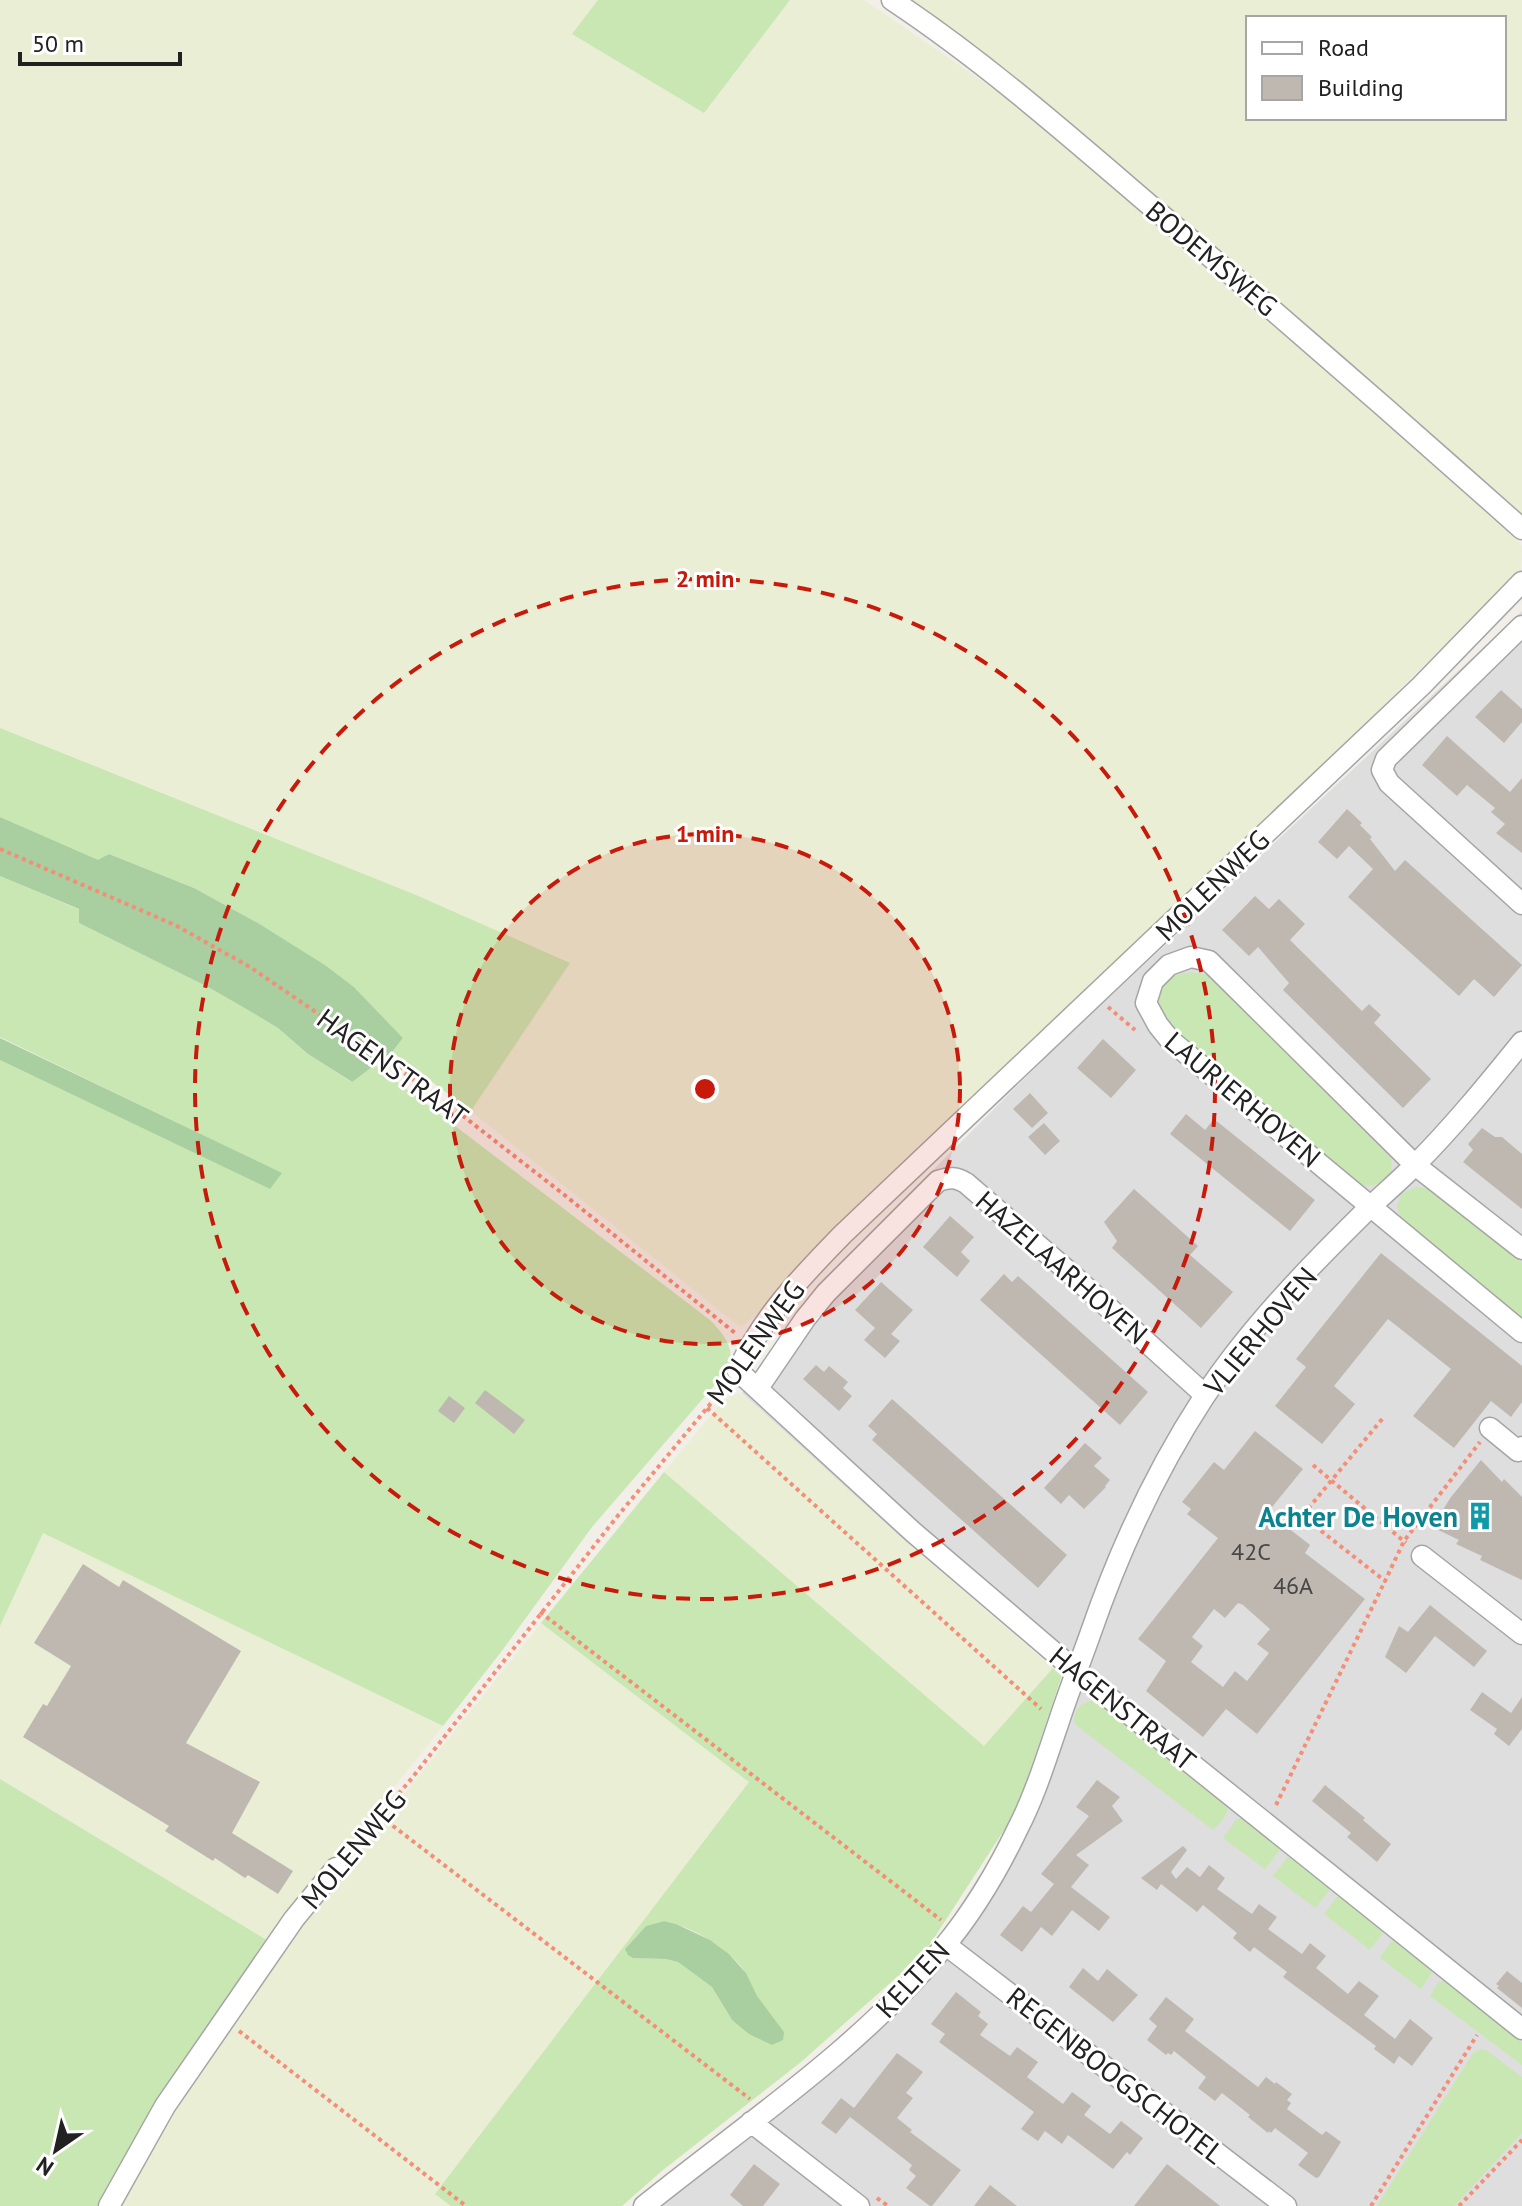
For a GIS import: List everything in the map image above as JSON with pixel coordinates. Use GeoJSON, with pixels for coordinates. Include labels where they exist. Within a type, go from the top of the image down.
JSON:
{"type":"FeatureCollection","features":[{"type":"Feature","properties":{"kind":"street","name":"BODEMSWEG"},"geometry":{"type":"LineString","coordinates":[[892,0],[991,72],[1120,179],[1522,529]]}},
{"type":"Feature","properties":{"kind":"street","name":"MOLENWEG"},"geometry":{"type":"LineString","coordinates":[[738,1371],[749,1345],[772,1311],[843,1234],[1421,686],[1522,582]]}},
{"type":"Feature","properties":{"kind":"street"},"geometry":{"type":"LineString","coordinates":[[1522,626],[1386,759],[1382,770],[1389,783],[1522,904]]}},
{"type":"Feature","properties":{"kind":"street","name":"LAURIERHOVEN"},"geometry":{"type":"LineString","coordinates":[[1522,1249],[1415,1165],[1209,961],[1191,957],[1169,965],[1153,981],[1146,1003],[1170,1040],[1522,1332]]}},
{"type":"Feature","properties":{"kind":"street","name":"VLIERHOVEN"},"geometry":{"type":"LineString","coordinates":[[1077,1672],[1126,1544],[1177,1442],[1205,1395],[1263,1319],[1415,1165],[1522,1042]]}},
{"type":"Feature","properties":{"kind":"street","name":"HAZELAARHOVEN"},"geometry":{"type":"LineString","coordinates":[[758,1388],[826,1293],[938,1181],[948,1178],[966,1183],[1205,1395]]}},
{"type":"Feature","properties":{"kind":"street","name":"HAGENSTRAAT"},"geometry":{"type":"LineString","coordinates":[[738,1371],[913,1532],[1077,1672],[1522,2029]]}},
{"type":"Feature","properties":{"kind":"street"},"geometry":{"type":"LineString","coordinates":[[1490,1428],[1518,1451],[1522,1447]]}},
{"type":"Feature","properties":{"kind":"street"},"geometry":{"type":"LineString","coordinates":[[1422,1556],[1522,1634]]}},
{"type":"Feature","properties":{"kind":"street","name":"KELTEN"},"geometry":{"type":"LineString","coordinates":[[644,2206],[758,2117],[883,2012],[951,1938],[998,1867],[1020,1826],[1077,1672]]}},
{"type":"Feature","properties":{"kind":"street","name":"MOLENWEG"},"geometry":{"type":"LineString","coordinates":[[109,2206],[165,2106],[294,1919],[336,1868]]}},
{"type":"Feature","properties":{"kind":"street","name":"REGENBOOGSCHOTEL"},"geometry":{"type":"LineString","coordinates":[[951,1938],[1286,2206]]}},
{"type":"Feature","properties":{"kind":"street"},"geometry":{"type":"LineString","coordinates":[[758,2117],[859,2206]]}},
{"type":"Feature","properties":{"kind":"path","name":"HAGENSTRAAT"},"geometry":{"type":"LineString","coordinates":[[0,849],[175,925],[250,967],[463,1116],[749,1345]]}},
{"type":"Feature","properties":{"kind":"path"},"geometry":{"type":"LineString","coordinates":[[1095,996],[1136,1030]]}},
{"type":"Feature","properties":{"kind":"path","name":"MOLENWEG"},"geometry":{"type":"LineString","coordinates":[[336,1868],[738,1371]]}},
{"type":"Feature","properties":{"kind":"path"},"geometry":{"type":"LineString","coordinates":[[707,1408],[1043,1711]]}},
{"type":"Feature","properties":{"kind":"path"},"geometry":{"type":"LineString","coordinates":[[1293,1527],[1383,1418]]}},
{"type":"Feature","properties":{"kind":"path"},"geometry":{"type":"LineString","coordinates":[[1266,1824],[1404,1541],[1490,1428]]}},
{"type":"Feature","properties":{"kind":"path"},"geometry":{"type":"LineString","coordinates":[[1313,1465],[1422,1556]]}},
{"type":"Feature","properties":{"kind":"path"},"geometry":{"type":"LineString","coordinates":[[1302,1516],[1385,1581]]}},
{"type":"Feature","properties":{"kind":"path"},"geometry":{"type":"LineString","coordinates":[[540,1612],[951,1938]]}},
{"type":"Feature","properties":{"kind":"path"},"geometry":{"type":"LineString","coordinates":[[380,1816],[758,2117]]}},
{"type":"Feature","properties":{"kind":"path"},"geometry":{"type":"LineString","coordinates":[[224,2020],[466,2206]]}},
{"type":"Feature","properties":{"kind":"path"},"geometry":{"type":"LineString","coordinates":[[1371,2206],[1477,2035]]}},
{"type":"Feature","properties":{"kind":"path"},"geometry":{"type":"LineString","coordinates":[[1459,2206],[1522,2140]]}},
{"type":"Feature","properties":{"kind":"shaded area"},"geometry":{"type":"Polygon","coordinates":[[[1522,611],[1522,2206],[633,2206],[746,2117],[872,2009],[938,1940],[1013,1823],[1064,1672],[896,1533],[742,1393],[825,1278],[1047,1056],[1522,611]]]}},
{"type":"Feature","properties":{"kind":"green space"},"geometry":{"type":"Polygon","coordinates":[[[0,0],[598,0],[573,34],[704,113],[790,0],[864,0],[1007,98],[1346,385],[1515,536],[1522,547],[1521,570],[1166,919],[802,1266],[756,1315],[742,1326],[736,1324],[471,1111],[569,963],[416,895],[0,728],[0,0]]]}},
{"type":"Feature","properties":{"kind":"green space"},"geometry":{"type":"Polygon","coordinates":[[[598,0],[790,0],[704,113],[572,34],[598,0]]]}},
{"type":"Feature","properties":{"kind":"green space"},"geometry":{"type":"Polygon","coordinates":[[[898,0],[1522,0],[1522,516],[1195,230],[987,57],[898,0]]]}},
{"type":"Feature","properties":{"kind":"green space"},"geometry":{"type":"Polygon","coordinates":[[[0,728],[416,895],[570,963],[471,1111],[392,1052],[403,1038],[354,987],[258,923],[194,888],[109,854],[98,861],[0,817],[0,728]]]}},
{"type":"Feature","properties":{"kind":"green space"},"geometry":{"type":"Polygon","coordinates":[[[0,817],[98,860],[109,854],[194,888],[258,923],[354,987],[403,1038],[392,1052],[352,1082],[248,1010],[79,923],[79,909],[0,876],[0,817]]]}},
{"type":"Feature","properties":{"kind":"green space"},"geometry":{"type":"Polygon","coordinates":[[[0,876],[80,910],[79,923],[248,1010],[278,1028],[308,1054],[351,1082],[375,1065],[710,1320],[728,1344],[731,1358],[725,1373],[592,1527],[443,1726],[43,1533],[0,1626],[0,1060],[269,1188],[281,1173],[0,1037],[0,876]]]}},
{"type":"Feature","properties":{"kind":"green space"},"geometry":{"type":"Polygon","coordinates":[[[1191,972],[1209,975],[1391,1152],[1392,1175],[1377,1184],[1360,1184],[1164,1022],[1157,1010],[1163,988],[1175,976],[1191,972]]]}},
{"type":"Feature","properties":{"kind":"green space"},"geometry":{"type":"Polygon","coordinates":[[[0,1038],[282,1173],[270,1189],[0,1060],[0,1038]]]}},
{"type":"Feature","properties":{"kind":"green space"},"geometry":{"type":"Polygon","coordinates":[[[1416,1187],[1430,1189],[1522,1262],[1522,1318],[1403,1222],[1397,1207],[1401,1194],[1416,1187]]]}},
{"type":"Feature","properties":{"kind":"green space"},"geometry":{"type":"Polygon","coordinates":[[[742,1393],[896,1533],[1053,1668],[984,1747],[664,1472],[722,1402],[731,1395],[742,1393]]]}},
{"type":"Feature","properties":{"kind":"green space"},"geometry":{"type":"Polygon","coordinates":[[[664,1472],[984,1746],[1053,1668],[1062,1675],[1017,1810],[925,1952],[801,2062],[622,2206],[451,2206],[435,2194],[749,1782],[541,1623],[664,1472]],[[664,1921],[646,1926],[625,1949],[633,1958],[678,1962],[712,1987],[732,2020],[761,2040],[783,2032],[757,1997],[745,1972],[728,1953],[685,1928],[664,1921]]]}},
{"type":"Feature","properties":{"kind":"green space"},"geometry":{"type":"Polygon","coordinates":[[[43,1533],[443,1726],[270,1942],[0,1779],[0,1626],[43,1533]]]}},
{"type":"Feature","properties":{"kind":"green space"},"geometry":{"type":"Polygon","coordinates":[[[541,1623],[750,1781],[436,2194],[451,2206],[116,2206],[223,2030],[393,1808],[541,1623]]]}},
{"type":"Feature","properties":{"kind":"green space"},"geometry":{"type":"Polygon","coordinates":[[[1099,1702],[1226,1802],[1226,1814],[1222,1821],[1213,1830],[1077,1726],[1074,1720],[1077,1710],[1084,1703],[1099,1702]]]}},
{"type":"Feature","properties":{"kind":"green space"},"geometry":{"type":"Polygon","coordinates":[[[0,1779],[270,1942],[183,2060],[98,2206],[0,2206],[0,1779]]]}},
{"type":"Feature","properties":{"kind":"green space"},"geometry":{"type":"Polygon","coordinates":[[[1244,1817],[1279,1845],[1279,1851],[1265,1869],[1223,1838],[1236,1820],[1244,1817]]]}},
{"type":"Feature","properties":{"kind":"green space"},"geometry":{"type":"Polygon","coordinates":[[[1291,1856],[1329,1886],[1329,1891],[1315,1908],[1273,1876],[1291,1856]]]}},
{"type":"Feature","properties":{"kind":"green space"},"geometry":{"type":"Polygon","coordinates":[[[1342,1895],[1384,1931],[1370,1950],[1324,1914],[1342,1895]]]}},
{"type":"Feature","properties":{"kind":"green space"},"geometry":{"type":"Polygon","coordinates":[[[664,1921],[710,1940],[729,1954],[746,1973],[757,1996],[784,2032],[783,2040],[772,2045],[749,2034],[732,2020],[712,1987],[678,1962],[628,1955],[625,1949],[646,1926],[664,1921]]]}},
{"type":"Feature","properties":{"kind":"green space"},"geometry":{"type":"Polygon","coordinates":[[[1395,1939],[1431,1966],[1433,1971],[1421,1989],[1380,1958],[1395,1939]]]}},
{"type":"Feature","properties":{"kind":"green space"},"geometry":{"type":"Polygon","coordinates":[[[1445,1980],[1522,2042],[1522,2065],[1430,1996],[1439,1982],[1445,1980]]]}},
{"type":"Feature","properties":{"kind":"green space"},"geometry":{"type":"Polygon","coordinates":[[[1481,2049],[1522,2077],[1522,2133],[1454,2206],[1377,2206],[1473,2053],[1481,2049]]]}},
{"type":"Feature","properties":{"kind":"building"},"geometry":{"type":"Polygon","coordinates":[[[1501,690],[1522,709],[1522,722],[1504,743],[1475,717],[1501,690]]]}},
{"type":"Feature","properties":{"kind":"building"},"geometry":{"type":"Polygon","coordinates":[[[1447,736],[1510,792],[1522,778],[1522,853],[1496,833],[1505,824],[1491,812],[1495,808],[1467,785],[1457,796],[1422,765],[1447,736]]]}},
{"type":"Feature","properties":{"kind":"building"},"geometry":{"type":"Polygon","coordinates":[[[1347,809],[1362,823],[1360,825],[1395,871],[1405,860],[1522,965],[1494,997],[1474,979],[1459,996],[1348,897],[1373,869],[1349,846],[1337,859],[1318,842],[1347,809]]]}},
{"type":"Feature","properties":{"kind":"building"},"geometry":{"type":"Polygon","coordinates":[[[1255,896],[1269,909],[1279,899],[1305,924],[1290,940],[1362,1011],[1369,1004],[1381,1015],[1374,1023],[1431,1079],[1403,1108],[1283,990],[1289,983],[1258,947],[1249,956],[1222,930],[1255,896]]]}},
{"type":"Feature","properties":{"kind":"building"},"geometry":{"type":"Polygon","coordinates":[[[1103,1039],[1136,1070],[1111,1098],[1077,1068],[1103,1039]]]}},
{"type":"Feature","properties":{"kind":"building"},"geometry":{"type":"Polygon","coordinates":[[[1030,1093],[1048,1113],[1032,1128],[1013,1109],[1030,1093]]]}},
{"type":"Feature","properties":{"kind":"building"},"geometry":{"type":"Polygon","coordinates":[[[1186,1114],[1205,1130],[1214,1119],[1315,1200],[1290,1231],[1170,1134],[1186,1114]]]}},
{"type":"Feature","properties":{"kind":"building"},"geometry":{"type":"Polygon","coordinates":[[[1044,1123],[1060,1141],[1045,1155],[1028,1137],[1044,1123]]]}},
{"type":"Feature","properties":{"kind":"building"},"geometry":{"type":"Polygon","coordinates":[[[1482,1128],[1495,1137],[1502,1137],[1522,1154],[1522,1209],[1463,1162],[1473,1150],[1468,1144],[1482,1128]]]}},
{"type":"Feature","properties":{"kind":"building"},"geometry":{"type":"Polygon","coordinates":[[[1134,1189],[1198,1246],[1190,1255],[1233,1292],[1201,1328],[1112,1248],[1117,1241],[1104,1222],[1134,1189]]]}},
{"type":"Feature","properties":{"kind":"building"},"geometry":{"type":"Polygon","coordinates":[[[950,1216],[974,1237],[961,1252],[970,1261],[957,1277],[923,1247],[950,1216]]]}},
{"type":"Feature","properties":{"kind":"building"},"geometry":{"type":"Polygon","coordinates":[[[1381,1253],[1522,1366],[1522,1402],[1511,1417],[1491,1401],[1454,1448],[1413,1416],[1451,1369],[1388,1319],[1334,1386],[1355,1404],[1322,1444],[1275,1406],[1306,1367],[1296,1359],[1381,1253]]]}},
{"type":"Feature","properties":{"kind":"building"},"geometry":{"type":"Polygon","coordinates":[[[1004,1274],[1012,1282],[1018,1276],[1148,1392],[1120,1425],[980,1300],[1004,1274]]]}},
{"type":"Feature","properties":{"kind":"building"},"geometry":{"type":"Polygon","coordinates":[[[881,1282],[913,1310],[891,1334],[900,1341],[885,1358],[864,1340],[875,1328],[855,1310],[881,1282]]]}},
{"type":"Feature","properties":{"kind":"building"},"geometry":{"type":"Polygon","coordinates":[[[816,1365],[824,1372],[829,1366],[848,1382],[843,1388],[852,1396],[839,1411],[803,1379],[816,1365]]]}},
{"type":"Feature","properties":{"kind":"building"},"geometry":{"type":"Polygon","coordinates":[[[485,1390],[525,1420],[514,1434],[475,1403],[485,1390]]]}},
{"type":"Feature","properties":{"kind":"building"},"geometry":{"type":"Polygon","coordinates":[[[449,1396],[465,1408],[454,1423],[438,1411],[449,1396]]]}},
{"type":"Feature","properties":{"kind":"building"},"geometry":{"type":"Polygon","coordinates":[[[892,1399],[1067,1555],[1038,1588],[872,1440],[877,1434],[868,1426],[892,1399]]]}},
{"type":"Feature","properties":{"kind":"building"},"geometry":{"type":"Polygon","coordinates":[[[1255,1431],[1303,1469],[1268,1512],[1310,1545],[1305,1553],[1365,1599],[1257,1734],[1226,1709],[1203,1737],[1146,1691],[1166,1661],[1138,1639],[1218,1538],[1187,1514],[1191,1509],[1182,1502],[1214,1462],[1224,1470],[1255,1431]],[[1238,1603],[1225,1618],[1214,1609],[1192,1637],[1203,1646],[1191,1662],[1223,1687],[1235,1671],[1247,1681],[1269,1653],[1257,1644],[1270,1629],[1238,1603]]]}},
{"type":"Feature","properties":{"kind":"building"},"geometry":{"type":"Polygon","coordinates":[[[1085,1443],[1102,1458],[1094,1466],[1110,1480],[1084,1509],[1069,1495],[1061,1504],[1044,1488],[1085,1443]]]}},
{"type":"Feature","properties":{"kind":"building","name":"Achter De Hoven"},"geometry":{"type":"Polygon","coordinates":[[[1481,1460],[1522,1497],[1522,1580],[1480,1560],[1482,1556],[1456,1544],[1459,1540],[1432,1527],[1481,1460]]]}},
{"type":"Feature","properties":{"kind":"building"},"geometry":{"type":"Polygon","coordinates":[[[83,1564],[119,1587],[123,1580],[241,1651],[186,1743],[260,1782],[232,1833],[293,1871],[278,1894],[248,1875],[245,1878],[215,1858],[213,1861],[165,1831],[169,1826],[23,1737],[43,1704],[47,1706],[71,1666],[34,1643],[83,1564]]]}},
{"type":"Feature","properties":{"kind":"building"},"geometry":{"type":"Polygon","coordinates":[[[1430,1605],[1487,1651],[1474,1667],[1435,1636],[1406,1673],[1385,1657],[1399,1626],[1408,1632],[1430,1605]]]}},
{"type":"Feature","properties":{"kind":"building"},"geometry":{"type":"Polygon","coordinates":[[[1482,1692],[1511,1713],[1522,1697],[1522,1729],[1509,1746],[1494,1734],[1497,1729],[1470,1710],[1482,1692]]]}},
{"type":"Feature","properties":{"kind":"building"},"geometry":{"type":"Polygon","coordinates":[[[1097,1780],[1120,1797],[1112,1806],[1123,1821],[1076,1855],[1089,1865],[1071,1887],[1110,1917],[1099,1931],[1072,1910],[1052,1936],[1041,1927],[1022,1952],[1000,1935],[1023,1906],[1031,1912],[1054,1884],[1041,1874],[1089,1816],[1076,1807],[1097,1780]]]}},
{"type":"Feature","properties":{"kind":"building"},"geometry":{"type":"Polygon","coordinates":[[[1325,1785],[1391,1844],[1377,1862],[1347,1837],[1351,1833],[1312,1801],[1325,1785]]]}},
{"type":"Feature","properties":{"kind":"building"},"geometry":{"type":"Polygon","coordinates":[[[1183,1846],[1187,1850],[1171,1872],[1176,1879],[1187,1867],[1200,1877],[1209,1865],[1225,1878],[1217,1889],[1252,1914],[1259,1904],[1277,1917],[1268,1929],[1302,1954],[1310,1943],[1326,1956],[1316,1968],[1348,1994],[1359,1981],[1379,1996],[1364,2015],[1395,2039],[1410,2019],[1433,2038],[1412,2066],[1399,2056],[1394,2064],[1374,2049],[1376,2046],[1283,1977],[1287,1972],[1254,1947],[1250,1952],[1233,1938],[1237,1933],[1203,1905],[1197,1912],[1161,1884],[1157,1890],[1141,1878],[1183,1846]]]}},
{"type":"Feature","properties":{"kind":"building"},"geometry":{"type":"Polygon","coordinates":[[[1083,1968],[1098,1981],[1107,1969],[1138,1995],[1113,2022],[1069,1987],[1083,1968]]]}},
{"type":"Feature","properties":{"kind":"building"},"geometry":{"type":"Polygon","coordinates":[[[1507,1971],[1522,1983],[1522,2008],[1497,1988],[1499,1986],[1496,1984],[1507,1971]]]}},
{"type":"Feature","properties":{"kind":"building"},"geometry":{"type":"Polygon","coordinates":[[[956,1992],[981,2012],[978,2016],[988,2024],[980,2035],[1010,2056],[1017,2047],[1038,2062],[1027,2077],[1063,2104],[1072,2092],[1091,2106],[1084,2115],[1110,2134],[1121,2121],[1143,2138],[1130,2155],[1127,2152],[1113,2169],[1068,2135],[1062,2144],[1045,2131],[1038,2141],[1021,2129],[1034,2112],[939,2042],[945,2034],[931,2024],[956,1992]]]}},
{"type":"Feature","properties":{"kind":"building"},"geometry":{"type":"Polygon","coordinates":[[[1166,1997],[1194,2019],[1185,2031],[1258,2087],[1266,2077],[1276,2082],[1292,2094],[1287,2100],[1291,2103],[1287,2109],[1322,2135],[1326,2131],[1341,2142],[1319,2177],[1298,2165],[1308,2153],[1275,2128],[1268,2133],[1222,2093],[1215,2101],[1198,2088],[1206,2077],[1174,2051],[1166,2055],[1147,2040],[1157,2026],[1149,2019],[1166,1997]]]}},
{"type":"Feature","properties":{"kind":"building"},"geometry":{"type":"Polygon","coordinates":[[[897,2053],[923,2072],[906,2093],[913,2098],[897,2118],[912,2130],[910,2132],[961,2170],[932,2206],[906,2188],[916,2176],[909,2170],[912,2165],[850,2117],[836,2134],[821,2123],[841,2098],[854,2108],[897,2053]]]}},
{"type":"Feature","properties":{"kind":"building"},"geometry":{"type":"Polygon","coordinates":[[[754,2164],[780,2184],[763,2206],[743,2206],[730,2195],[754,2164]]]}},
{"type":"Feature","properties":{"kind":"building"},"geometry":{"type":"Polygon","coordinates":[[[1167,2164],[1220,2206],[1134,2206],[1167,2164]]]}},
{"type":"Feature","properties":{"kind":"building"},"geometry":{"type":"Polygon","coordinates":[[[990,2185],[1017,2206],[974,2206],[990,2185]]]}},
{"type":"Feature","properties":{"kind":"place","name":"Achter De Hoven"},"geometry":{"type":"Point","coordinates":[1480,1516]}}]}
